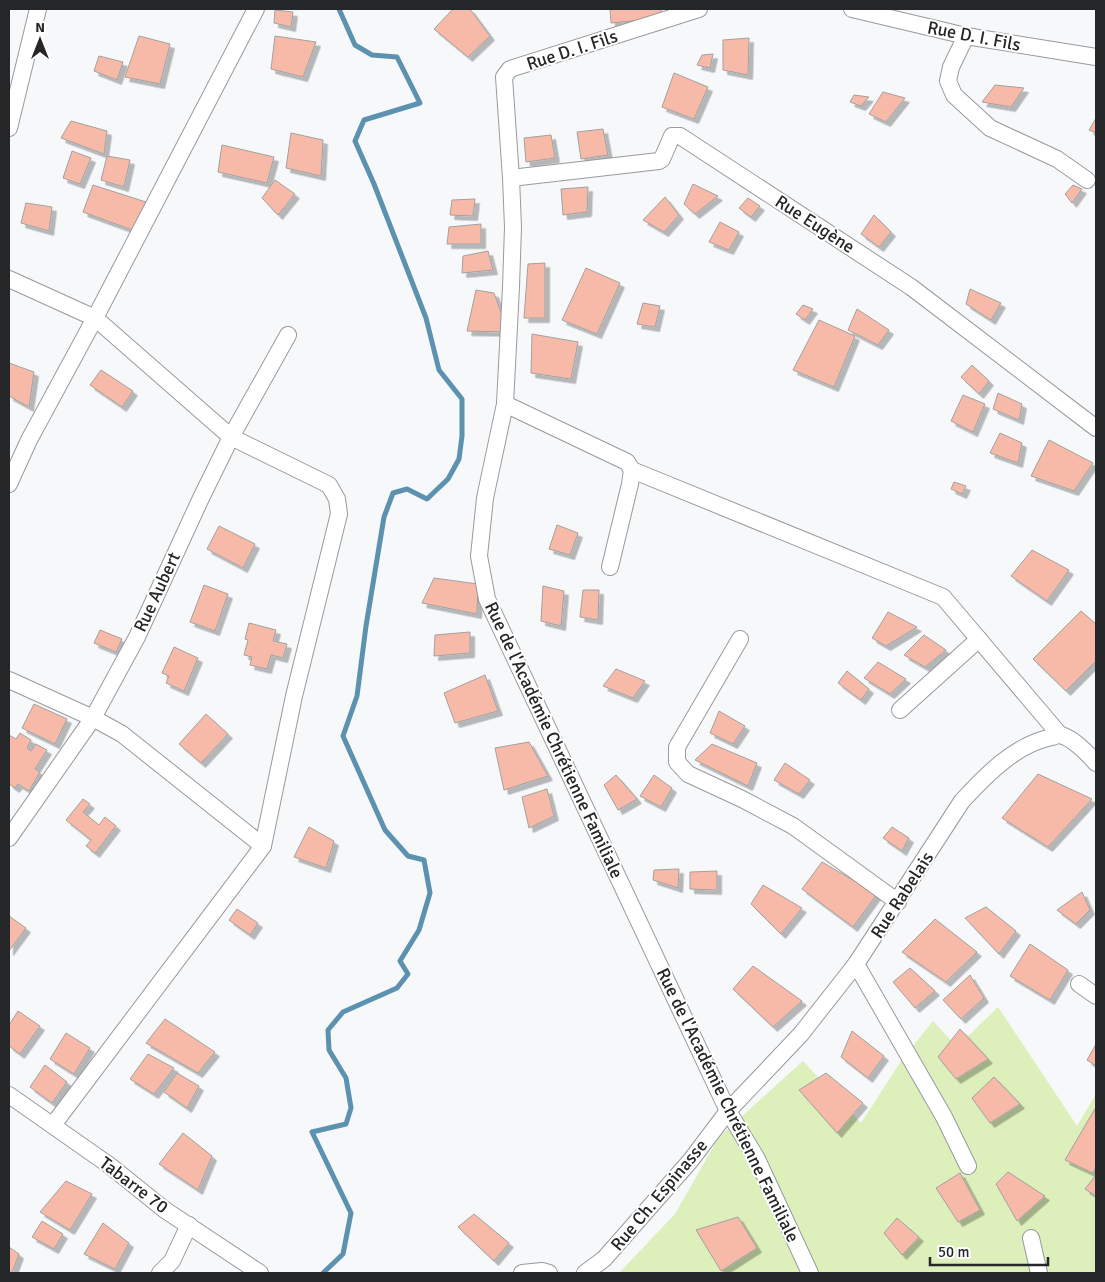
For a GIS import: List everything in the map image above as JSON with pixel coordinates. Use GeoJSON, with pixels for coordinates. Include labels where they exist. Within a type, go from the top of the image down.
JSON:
{"type":"FeatureCollection","features":[{"type":"Feature","properties":{"kind":"street"},"geometry":{"type":"LineString","coordinates":[[9,128],[38,9]]}},
{"type":"Feature","properties":{"kind":"street"},"geometry":{"type":"LineString","coordinates":[[9,484],[29,440],[95,318],[256,9]]}},
{"type":"Feature","properties":{"kind":"street","name":"Rue D. I. Fils"},"geometry":{"type":"LineString","coordinates":[[504,76],[510,69],[699,9]]}},
{"type":"Feature","properties":{"kind":"street","name":"Rue D. I. Fils"},"geometry":{"type":"LineString","coordinates":[[852,9],[966,36],[1096,57]]}},
{"type":"Feature","properties":{"kind":"street"},"geometry":{"type":"LineString","coordinates":[[966,36],[951,67],[948,81],[954,95],[990,128],[1057,159],[1087,180]]}},
{"type":"Feature","properties":{"kind":"street","name":"Rue de l'Académie Chrétienne Familiale"},"geometry":{"type":"LineString","coordinates":[[504,76],[511,178],[512,237],[505,404],[485,498],[479,556],[487,599],[728,1111],[757,1159],[810,1273]]}},
{"type":"Feature","properties":{"kind":"street","name":"Rue Eugène"},"geometry":{"type":"LineString","coordinates":[[511,178],[659,161],[662,159],[672,136],[680,136],[910,287],[1096,428]]}},
{"type":"Feature","properties":{"kind":"street"},"geometry":{"type":"LineString","coordinates":[[9,279],[95,318],[231,437],[329,485],[337,499],[339,514],[294,696],[263,846],[54,1126]]}},
{"type":"Feature","properties":{"kind":"street","name":"Rue Aubert"},"geometry":{"type":"LineString","coordinates":[[9,838],[93,718],[137,637],[231,437],[288,335]]}},
{"type":"Feature","properties":{"kind":"street"},"geometry":{"type":"LineString","coordinates":[[505,404],[627,462],[632,470],[943,597],[1060,735],[1082,748],[1096,763]]}},
{"type":"Feature","properties":{"kind":"street"},"geometry":{"type":"LineString","coordinates":[[610,566],[632,470]]}},
{"type":"Feature","properties":{"kind":"street"},"geometry":{"type":"LineString","coordinates":[[740,639],[678,747],[678,762],[688,774],[742,799],[792,826],[898,902]]}},
{"type":"Feature","properties":{"kind":"street"},"geometry":{"type":"LineString","coordinates":[[900,710],[978,639]]}},
{"type":"Feature","properties":{"kind":"street"},"geometry":{"type":"LineString","coordinates":[[9,680],[93,718],[122,734],[263,846]]}},
{"type":"Feature","properties":{"kind":"street","name":"Rue Rabelais"},"geometry":{"type":"LineString","coordinates":[[728,1111],[801,1034],[856,964],[962,801],[983,779],[1017,752],[1038,739],[1060,735]]}},
{"type":"Feature","properties":{"kind":"street"},"geometry":{"type":"LineString","coordinates":[[856,964],[944,1117],[968,1166]]}},
{"type":"Feature","properties":{"kind":"street"},"geometry":{"type":"LineString","coordinates":[[1079,984],[1096,996]]}},
{"type":"Feature","properties":{"kind":"street","name":"Tabarre 70"},"geometry":{"type":"LineString","coordinates":[[9,1095],[109,1165],[165,1210],[260,1273]]}},
{"type":"Feature","properties":{"kind":"street","name":"Rue Ch. Espinasse"},"geometry":{"type":"LineString","coordinates":[[585,1273],[604,1259],[691,1160],[728,1111]]}},
{"type":"Feature","properties":{"kind":"street"},"geometry":{"type":"LineString","coordinates":[[160,1273],[172,1262],[189,1225]]}},
{"type":"Feature","properties":{"kind":"street"},"geometry":{"type":"LineString","coordinates":[[1031,1238],[1039,1273]]}},
{"type":"Feature","properties":{"kind":"street"},"geometry":{"type":"LineString","coordinates":[[522,1273],[542,1271],[549,1273]]}},
{"type":"Feature","properties":{"kind":"green space"},"geometry":{"type":"Polygon","coordinates":[[[998,1007],[1077,1126],[1096,1094],[1096,1273],[619,1273],[675,1214],[719,1137],[803,1061],[861,1123],[901,1061],[933,1021],[957,1047],[998,1007]]]}},
{"type":"Feature","properties":{"kind":"building"},"geometry":{"type":"Polygon","coordinates":[[[453,9],[470,9],[490,36],[468,57],[434,29],[453,9]]]}},
{"type":"Feature","properties":{"kind":"building"},"geometry":{"type":"Polygon","coordinates":[[[610,9],[661,9],[662,18],[611,23],[610,9]]]}},
{"type":"Feature","properties":{"kind":"building"},"geometry":{"type":"Polygon","coordinates":[[[275,10],[293,12],[291,27],[274,23],[275,10]]]}},
{"type":"Feature","properties":{"kind":"building"},"geometry":{"type":"Polygon","coordinates":[[[139,36],[170,44],[160,84],[125,77],[139,36]]]}},
{"type":"Feature","properties":{"kind":"building"},"geometry":{"type":"Polygon","coordinates":[[[275,36],[316,42],[303,77],[271,69],[275,36]]]}},
{"type":"Feature","properties":{"kind":"building"},"geometry":{"type":"Polygon","coordinates":[[[749,38],[748,75],[723,70],[723,40],[749,38]]]}},
{"type":"Feature","properties":{"kind":"building"},"geometry":{"type":"Polygon","coordinates":[[[713,54],[710,68],[697,65],[702,55],[713,54]]]}},
{"type":"Feature","properties":{"kind":"building"},"geometry":{"type":"Polygon","coordinates":[[[99,56],[123,62],[117,80],[94,71],[99,56]]]}},
{"type":"Feature","properties":{"kind":"building"},"geometry":{"type":"Polygon","coordinates":[[[674,73],[708,87],[694,119],[662,107],[674,73]]]}},
{"type":"Feature","properties":{"kind":"building"},"geometry":{"type":"Polygon","coordinates":[[[995,85],[1024,88],[1011,107],[982,102],[995,85]]]}},
{"type":"Feature","properties":{"kind":"building"},"geometry":{"type":"Polygon","coordinates":[[[883,92],[905,98],[886,122],[869,114],[883,92]]]}},
{"type":"Feature","properties":{"kind":"building"},"geometry":{"type":"Polygon","coordinates":[[[854,95],[869,97],[861,106],[850,102],[854,95]]]}},
{"type":"Feature","properties":{"kind":"building"},"geometry":{"type":"Polygon","coordinates":[[[1096,118],[1096,133],[1089,130],[1096,118]]]}},
{"type":"Feature","properties":{"kind":"building"},"geometry":{"type":"Polygon","coordinates":[[[71,121],[107,131],[104,154],[61,138],[71,121]]]}},
{"type":"Feature","properties":{"kind":"building"},"geometry":{"type":"Polygon","coordinates":[[[603,129],[608,155],[581,159],[577,132],[603,129]]]}},
{"type":"Feature","properties":{"kind":"building"},"geometry":{"type":"Polygon","coordinates":[[[291,133],[323,140],[321,176],[286,168],[291,133]]]}},
{"type":"Feature","properties":{"kind":"building"},"geometry":{"type":"Polygon","coordinates":[[[551,135],[555,158],[526,162],[524,138],[551,135]]]}},
{"type":"Feature","properties":{"kind":"building"},"geometry":{"type":"Polygon","coordinates":[[[222,145],[274,157],[267,183],[218,172],[222,145]]]}},
{"type":"Feature","properties":{"kind":"building"},"geometry":{"type":"Polygon","coordinates":[[[72,151],[91,158],[80,184],[63,178],[72,151]]]}},
{"type":"Feature","properties":{"kind":"building"},"geometry":{"type":"Polygon","coordinates":[[[107,156],[130,160],[124,187],[101,180],[107,156]]]}},
{"type":"Feature","properties":{"kind":"building"},"geometry":{"type":"Polygon","coordinates":[[[275,180],[295,194],[278,215],[262,198],[275,180]]]}},
{"type":"Feature","properties":{"kind":"building"},"geometry":{"type":"Polygon","coordinates":[[[693,184],[718,196],[695,214],[684,204],[693,184]]]}},
{"type":"Feature","properties":{"kind":"building"},"geometry":{"type":"Polygon","coordinates":[[[93,185],[146,202],[135,231],[83,212],[93,185]]]}},
{"type":"Feature","properties":{"kind":"building"},"geometry":{"type":"Polygon","coordinates":[[[1073,185],[1082,189],[1072,203],[1065,194],[1073,185]]]}},
{"type":"Feature","properties":{"kind":"building"},"geometry":{"type":"Polygon","coordinates":[[[588,187],[587,212],[563,215],[561,189],[588,187]]]}},
{"type":"Feature","properties":{"kind":"building"},"geometry":{"type":"Polygon","coordinates":[[[665,197],[679,215],[664,232],[643,220],[665,197]]]}},
{"type":"Feature","properties":{"kind":"building"},"geometry":{"type":"Polygon","coordinates":[[[748,198],[760,206],[751,217],[739,208],[748,198]]]}},
{"type":"Feature","properties":{"kind":"building"},"geometry":{"type":"Polygon","coordinates":[[[475,199],[473,216],[450,215],[452,200],[475,199]]]}},
{"type":"Feature","properties":{"kind":"building"},"geometry":{"type":"Polygon","coordinates":[[[26,203],[52,207],[49,231],[21,223],[26,203]]]}},
{"type":"Feature","properties":{"kind":"building"},"geometry":{"type":"Polygon","coordinates":[[[874,215],[891,232],[879,247],[861,234],[874,215]]]}},
{"type":"Feature","properties":{"kind":"building"},"geometry":{"type":"Polygon","coordinates":[[[720,222],[739,232],[729,250],[709,242],[720,222]]]}},
{"type":"Feature","properties":{"kind":"building"},"geometry":{"type":"Polygon","coordinates":[[[481,224],[481,244],[447,244],[449,227],[481,224]]]}},
{"type":"Feature","properties":{"kind":"building"},"geometry":{"type":"Polygon","coordinates":[[[488,251],[493,270],[462,273],[463,256],[488,251]]]}},
{"type":"Feature","properties":{"kind":"building"},"geometry":{"type":"Polygon","coordinates":[[[545,263],[545,318],[524,318],[528,264],[545,263]]]}},
{"type":"Feature","properties":{"kind":"building"},"geometry":{"type":"Polygon","coordinates":[[[586,268],[620,283],[597,334],[562,320],[586,268]]]}},
{"type":"Feature","properties":{"kind":"building"},"geometry":{"type":"Polygon","coordinates":[[[970,289],[1001,303],[991,320],[966,304],[970,289]]]}},
{"type":"Feature","properties":{"kind":"building"},"geometry":{"type":"Polygon","coordinates":[[[476,290],[494,293],[508,332],[467,331],[476,290]]]}},
{"type":"Feature","properties":{"kind":"building"},"geometry":{"type":"Polygon","coordinates":[[[643,303],[660,306],[655,327],[637,324],[643,303]]]}},
{"type":"Feature","properties":{"kind":"building"},"geometry":{"type":"Polygon","coordinates":[[[803,305],[813,309],[805,320],[796,314],[803,305]]]}},
{"type":"Feature","properties":{"kind":"building"},"geometry":{"type":"Polygon","coordinates":[[[857,309],[889,330],[878,345],[848,330],[857,309]]]}},
{"type":"Feature","properties":{"kind":"building"},"geometry":{"type":"Polygon","coordinates":[[[819,320],[855,336],[834,387],[793,370],[819,320]]]}},
{"type":"Feature","properties":{"kind":"building"},"geometry":{"type":"Polygon","coordinates":[[[532,334],[578,342],[571,379],[531,373],[532,334]]]}},
{"type":"Feature","properties":{"kind":"building"},"geometry":{"type":"Polygon","coordinates":[[[9,363],[34,372],[29,407],[9,396],[9,363]]]}},
{"type":"Feature","properties":{"kind":"building"},"geometry":{"type":"Polygon","coordinates":[[[972,365],[989,381],[979,394],[961,377],[972,365]]]}},
{"type":"Feature","properties":{"kind":"building"},"geometry":{"type":"Polygon","coordinates":[[[101,370],[133,391],[122,407],[90,385],[101,370]]]}},
{"type":"Feature","properties":{"kind":"building"},"geometry":{"type":"Polygon","coordinates":[[[998,393],[1022,404],[1019,420],[993,409],[998,393]]]}},
{"type":"Feature","properties":{"kind":"building"},"geometry":{"type":"Polygon","coordinates":[[[963,395],[985,404],[973,432],[951,421],[963,395]]]}},
{"type":"Feature","properties":{"kind":"building"},"geometry":{"type":"Polygon","coordinates":[[[1000,433],[1022,443],[1018,463],[990,453],[1000,433]]]}},
{"type":"Feature","properties":{"kind":"building"},"geometry":{"type":"Polygon","coordinates":[[[1049,440],[1093,463],[1074,491],[1031,476],[1049,440]]]}},
{"type":"Feature","properties":{"kind":"building"},"geometry":{"type":"Polygon","coordinates":[[[954,482],[966,486],[962,494],[951,489],[954,482]]]}},
{"type":"Feature","properties":{"kind":"building"},"geometry":{"type":"Polygon","coordinates":[[[557,525],[578,533],[570,555],[549,549],[557,525]]]}},
{"type":"Feature","properties":{"kind":"building"},"geometry":{"type":"Polygon","coordinates":[[[219,526],[255,544],[243,568],[207,549],[219,526]]]}},
{"type":"Feature","properties":{"kind":"building"},"geometry":{"type":"Polygon","coordinates":[[[1032,550],[1069,570],[1047,601],[1011,576],[1032,550]]]}},
{"type":"Feature","properties":{"kind":"building"},"geometry":{"type":"Polygon","coordinates":[[[434,578],[478,584],[477,614],[422,603],[434,578]]]}},
{"type":"Feature","properties":{"kind":"building"},"geometry":{"type":"Polygon","coordinates":[[[204,585],[228,594],[215,631],[190,622],[204,585]]]}},
{"type":"Feature","properties":{"kind":"building"},"geometry":{"type":"Polygon","coordinates":[[[543,586],[564,591],[561,626],[541,621],[543,586]]]}},
{"type":"Feature","properties":{"kind":"building"},"geometry":{"type":"Polygon","coordinates":[[[583,590],[599,590],[598,620],[580,617],[583,590]]]}},
{"type":"Feature","properties":{"kind":"building"},"geometry":{"type":"Polygon","coordinates":[[[1081,611],[1096,624],[1096,661],[1066,691],[1033,659],[1081,611]]]}},
{"type":"Feature","properties":{"kind":"building"},"geometry":{"type":"Polygon","coordinates":[[[888,612],[917,627],[886,646],[872,638],[888,612]]]}},
{"type":"Feature","properties":{"kind":"building"},"geometry":{"type":"Polygon","coordinates":[[[249,623],[276,630],[273,641],[287,644],[283,658],[271,655],[267,669],[250,665],[252,657],[244,655],[248,640],[245,639],[249,623]]]}},
{"type":"Feature","properties":{"kind":"building"},"geometry":{"type":"Polygon","coordinates":[[[100,630],[122,639],[116,652],[94,643],[100,630]]]}},
{"type":"Feature","properties":{"kind":"building"},"geometry":{"type":"Polygon","coordinates":[[[470,632],[470,653],[434,656],[435,635],[470,632]]]}},
{"type":"Feature","properties":{"kind":"building"},"geometry":{"type":"Polygon","coordinates":[[[924,635],[946,650],[925,667],[904,655],[924,635]]]}},
{"type":"Feature","properties":{"kind":"building"},"geometry":{"type":"Polygon","coordinates":[[[174,647],[198,658],[184,691],[166,683],[169,676],[162,673],[174,647]]]}},
{"type":"Feature","properties":{"kind":"building"},"geometry":{"type":"Polygon","coordinates":[[[878,662],[906,679],[890,694],[864,678],[878,662]]]}},
{"type":"Feature","properties":{"kind":"building"},"geometry":{"type":"Polygon","coordinates":[[[616,669],[645,681],[633,698],[603,686],[616,669]]]}},
{"type":"Feature","properties":{"kind":"building"},"geometry":{"type":"Polygon","coordinates":[[[847,671],[869,689],[861,700],[838,683],[847,671]]]}},
{"type":"Feature","properties":{"kind":"building"},"geometry":{"type":"Polygon","coordinates":[[[485,675],[498,711],[455,723],[444,693],[485,675]]]}},
{"type":"Feature","properties":{"kind":"building"},"geometry":{"type":"Polygon","coordinates":[[[34,704],[67,719],[55,744],[22,728],[34,704]]]}},
{"type":"Feature","properties":{"kind":"building"},"geometry":{"type":"Polygon","coordinates":[[[719,711],[745,726],[733,744],[710,733],[719,711]]]}},
{"type":"Feature","properties":{"kind":"building"},"geometry":{"type":"Polygon","coordinates":[[[206,714],[228,734],[201,763],[179,744],[206,714]]]}},
{"type":"Feature","properties":{"kind":"building"},"geometry":{"type":"Polygon","coordinates":[[[20,733],[31,740],[27,748],[31,751],[36,744],[47,750],[35,769],[40,772],[29,791],[18,784],[15,788],[9,784],[9,735],[16,739],[20,733]]]}},
{"type":"Feature","properties":{"kind":"building"},"geometry":{"type":"Polygon","coordinates":[[[529,742],[548,776],[504,790],[495,748],[529,742]]]}},
{"type":"Feature","properties":{"kind":"building"},"geometry":{"type":"Polygon","coordinates":[[[712,744],[757,763],[748,786],[695,760],[712,744]]]}},
{"type":"Feature","properties":{"kind":"building"},"geometry":{"type":"Polygon","coordinates":[[[785,763],[810,780],[799,794],[774,780],[785,763]]]}},
{"type":"Feature","properties":{"kind":"building"},"geometry":{"type":"Polygon","coordinates":[[[1038,774],[1092,799],[1048,847],[1002,818],[1038,774]]]}},
{"type":"Feature","properties":{"kind":"building"},"geometry":{"type":"Polygon","coordinates":[[[616,775],[637,799],[618,810],[604,785],[616,775]]]}},
{"type":"Feature","properties":{"kind":"building"},"geometry":{"type":"Polygon","coordinates":[[[654,775],[672,788],[661,807],[640,796],[654,775]]]}},
{"type":"Feature","properties":{"kind":"building"},"geometry":{"type":"Polygon","coordinates":[[[547,789],[554,816],[529,828],[522,797],[547,789]]]}},
{"type":"Feature","properties":{"kind":"building"},"geometry":{"type":"Polygon","coordinates":[[[83,799],[90,804],[83,812],[99,825],[105,817],[116,826],[95,853],[86,846],[91,840],[66,820],[83,799]]]}},
{"type":"Feature","properties":{"kind":"building"},"geometry":{"type":"Polygon","coordinates":[[[309,827],[334,841],[326,868],[294,857],[309,827]]]}},
{"type":"Feature","properties":{"kind":"building"},"geometry":{"type":"Polygon","coordinates":[[[892,827],[909,838],[902,851],[883,838],[892,827]]]}},
{"type":"Feature","properties":{"kind":"building"},"geometry":{"type":"Polygon","coordinates":[[[822,862],[877,894],[853,927],[802,889],[822,862]]]}},
{"type":"Feature","properties":{"kind":"building"},"geometry":{"type":"Polygon","coordinates":[[[679,869],[678,888],[653,880],[654,870],[679,869]]]}},
{"type":"Feature","properties":{"kind":"building"},"geometry":{"type":"Polygon","coordinates":[[[717,871],[717,890],[690,889],[690,872],[717,871]]]}},
{"type":"Feature","properties":{"kind":"building"},"geometry":{"type":"Polygon","coordinates":[[[763,885],[802,908],[781,934],[751,904],[763,885]]]}},
{"type":"Feature","properties":{"kind":"building"},"geometry":{"type":"Polygon","coordinates":[[[1082,892],[1090,910],[1076,924],[1057,910],[1082,892]]]}},
{"type":"Feature","properties":{"kind":"building"},"geometry":{"type":"Polygon","coordinates":[[[986,907],[1016,931],[999,954],[965,918],[986,907]]]}},
{"type":"Feature","properties":{"kind":"building"},"geometry":{"type":"Polygon","coordinates":[[[237,909],[258,923],[250,935],[229,920],[237,909]]]}},
{"type":"Feature","properties":{"kind":"building"},"geometry":{"type":"Polygon","coordinates":[[[9,916],[26,928],[9,951],[9,916]]]}},
{"type":"Feature","properties":{"kind":"building"},"geometry":{"type":"Polygon","coordinates":[[[935,919],[977,952],[946,982],[902,952],[935,919]]]}},
{"type":"Feature","properties":{"kind":"building"},"geometry":{"type":"Polygon","coordinates":[[[1030,944],[1068,970],[1050,1000],[1010,976],[1030,944]]]}},
{"type":"Feature","properties":{"kind":"building"},"geometry":{"type":"Polygon","coordinates":[[[753,966],[802,1001],[773,1027],[733,989],[753,966]]]}},
{"type":"Feature","properties":{"kind":"building"},"geometry":{"type":"Polygon","coordinates":[[[910,968],[935,991],[915,1008],[893,982],[910,968]]]}},
{"type":"Feature","properties":{"kind":"building"},"geometry":{"type":"Polygon","coordinates":[[[970,975],[984,998],[961,1019],[943,1000],[970,975]]]}},
{"type":"Feature","properties":{"kind":"building"},"geometry":{"type":"Polygon","coordinates":[[[18,1011],[40,1026],[20,1054],[9,1046],[9,1025],[18,1011]]]}},
{"type":"Feature","properties":{"kind":"building"},"geometry":{"type":"Polygon","coordinates":[[[165,1019],[215,1052],[198,1073],[146,1043],[165,1019]]]}},
{"type":"Feature","properties":{"kind":"building"},"geometry":{"type":"Polygon","coordinates":[[[960,1029],[988,1059],[956,1079],[938,1057],[960,1029]]]}},
{"type":"Feature","properties":{"kind":"building"},"geometry":{"type":"Polygon","coordinates":[[[852,1031],[884,1056],[868,1078],[841,1057],[852,1031]]]}},
{"type":"Feature","properties":{"kind":"building"},"geometry":{"type":"Polygon","coordinates":[[[66,1033],[90,1048],[74,1074],[50,1059],[66,1033]]]}},
{"type":"Feature","properties":{"kind":"building"},"geometry":{"type":"Polygon","coordinates":[[[1096,1044],[1096,1066],[1087,1060],[1096,1044]]]}},
{"type":"Feature","properties":{"kind":"building"},"geometry":{"type":"Polygon","coordinates":[[[148,1054],[174,1068],[154,1094],[130,1079],[148,1054]]]}},
{"type":"Feature","properties":{"kind":"building"},"geometry":{"type":"Polygon","coordinates":[[[45,1065],[67,1082],[52,1103],[30,1087],[45,1065]]]}},
{"type":"Feature","properties":{"kind":"building"},"geometry":{"type":"Polygon","coordinates":[[[177,1073],[199,1086],[187,1108],[164,1092],[177,1073]]]}},
{"type":"Feature","properties":{"kind":"building"},"geometry":{"type":"Polygon","coordinates":[[[826,1073],[863,1103],[837,1133],[799,1090],[826,1073]]]}},
{"type":"Feature","properties":{"kind":"building"},"geometry":{"type":"Polygon","coordinates":[[[994,1077],[1020,1104],[990,1123],[972,1098],[994,1077]]]}},
{"type":"Feature","properties":{"kind":"building"},"geometry":{"type":"Polygon","coordinates":[[[1096,1107],[1096,1167],[1093,1173],[1065,1160],[1096,1107]]]}},
{"type":"Feature","properties":{"kind":"building"},"geometry":{"type":"Polygon","coordinates":[[[183,1133],[212,1156],[198,1190],[159,1164],[183,1133]]]}},
{"type":"Feature","properties":{"kind":"building"},"geometry":{"type":"Polygon","coordinates":[[[1008,1172],[1045,1196],[1017,1221],[996,1184],[1008,1172]]]}},
{"type":"Feature","properties":{"kind":"building"},"geometry":{"type":"Polygon","coordinates":[[[960,1173],[980,1210],[958,1222],[936,1188],[960,1173]]]}},
{"type":"Feature","properties":{"kind":"building"},"geometry":{"type":"Polygon","coordinates":[[[1096,1175],[1096,1196],[1085,1189],[1096,1175]]]}},
{"type":"Feature","properties":{"kind":"building"},"geometry":{"type":"Polygon","coordinates":[[[66,1181],[92,1194],[70,1230],[40,1212],[66,1181]]]}},
{"type":"Feature","properties":{"kind":"building"},"geometry":{"type":"Polygon","coordinates":[[[474,1214],[509,1243],[494,1261],[458,1227],[474,1214]]]}},
{"type":"Feature","properties":{"kind":"building"},"geometry":{"type":"Polygon","coordinates":[[[738,1217],[757,1248],[721,1271],[696,1230],[738,1217]]]}},
{"type":"Feature","properties":{"kind":"building"},"geometry":{"type":"Polygon","coordinates":[[[897,1218],[919,1237],[902,1255],[884,1233],[897,1218]]]}},
{"type":"Feature","properties":{"kind":"building"},"geometry":{"type":"Polygon","coordinates":[[[42,1221],[63,1234],[54,1249],[32,1237],[42,1221]]]}},
{"type":"Feature","properties":{"kind":"building"},"geometry":{"type":"Polygon","coordinates":[[[103,1223],[129,1243],[115,1269],[84,1254],[103,1223]]]}},
{"type":"Feature","properties":{"kind":"building"},"geometry":{"type":"Polygon","coordinates":[[[9,1247],[19,1254],[12,1273],[9,1273],[9,1247]]]}},
{"type":"Feature","properties":{"kind":"waterway"},"geometry":{"type":"LineString","coordinates":[[323,1273],[343,1254],[351,1213],[312,1132],[346,1124],[351,1108],[346,1078],[329,1050],[328,1030],[343,1012],[397,988],[408,974],[400,961],[419,930],[430,893],[424,860],[408,856],[385,830],[343,736],[357,696],[366,626],[384,517],[393,493],[407,489],[427,499],[448,479],[459,459],[462,436],[462,399],[439,370],[426,318],[374,184],[355,141],[364,120],[420,103],[397,57],[372,55],[355,45],[339,9]]}}]}
